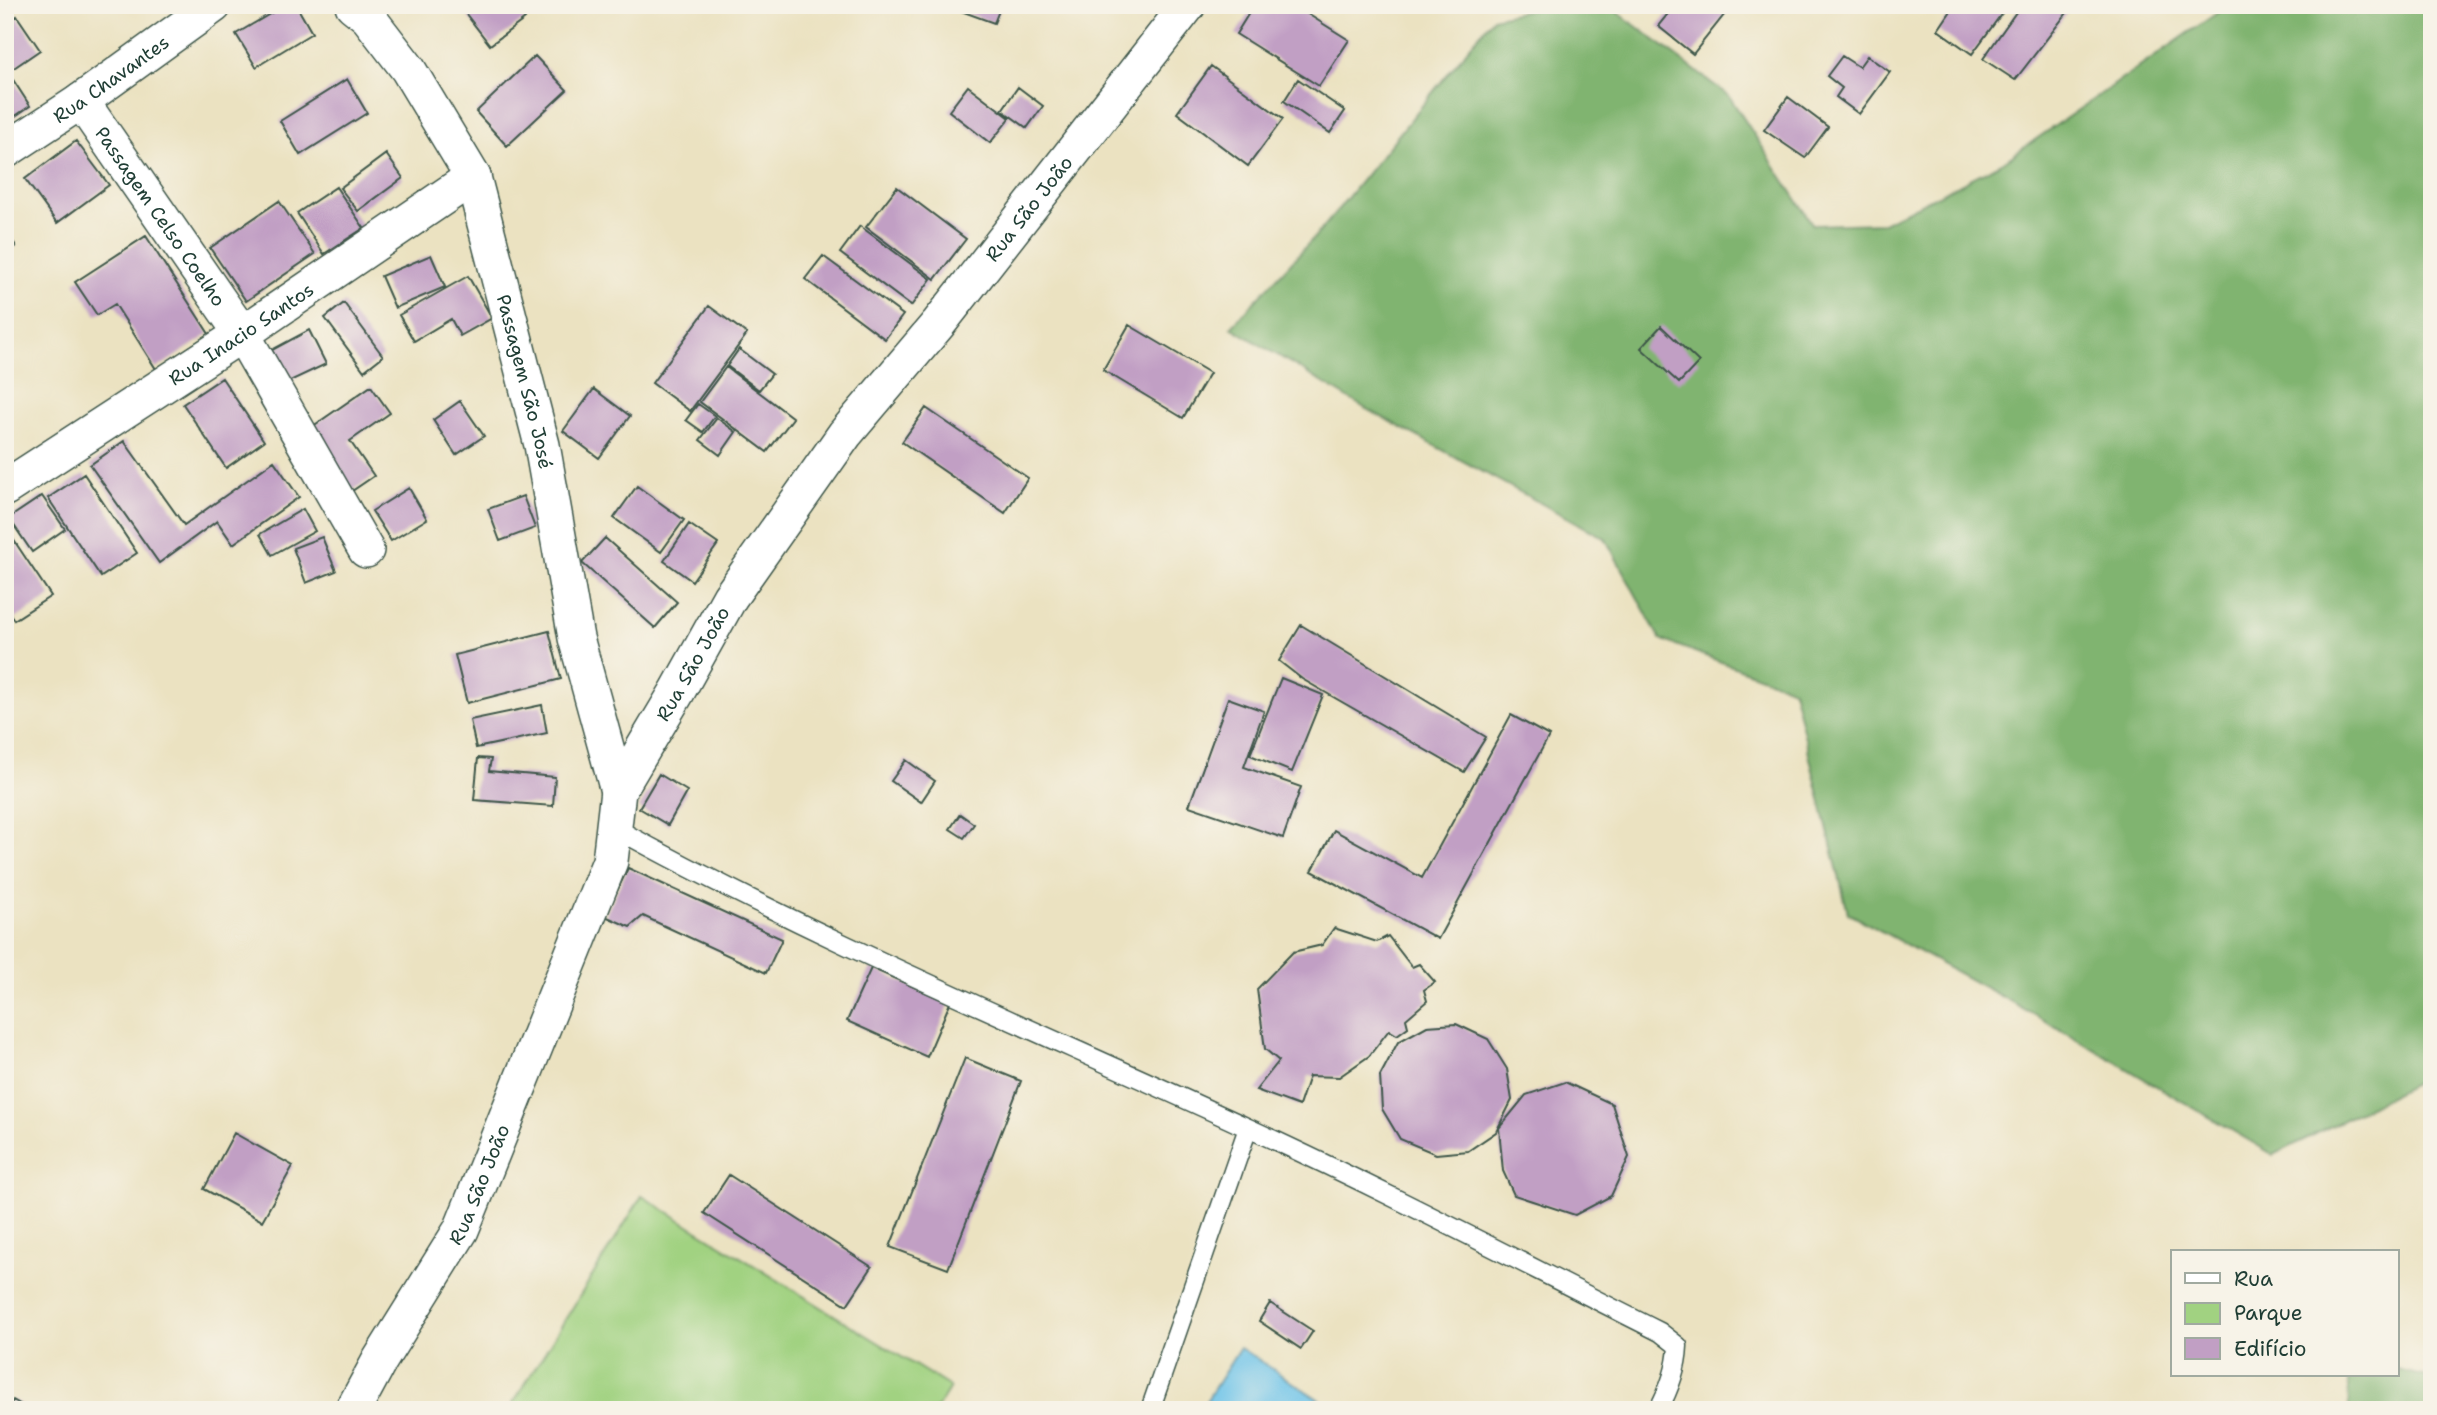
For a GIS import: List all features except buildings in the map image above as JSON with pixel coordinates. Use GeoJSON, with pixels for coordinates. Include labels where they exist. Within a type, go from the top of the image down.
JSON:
{"type":"FeatureCollection","features":[{"type":"Feature","properties":{"kind":"street","name":"Rua Chavantes"},"geometry":{"type":"LineString","coordinates":[[5,151],[81,101],[214,5]]}},
{"type":"Feature","properties":{"kind":"street","name":"Rua São João"},"geometry":{"type":"LineString","coordinates":[[353,1410],[380,1360],[461,1230],[610,862],[618,791],[730,597],[845,435],[939,323],[1188,5]]}},
{"type":"Feature","properties":{"kind":"street","name":"Passagem São José"},"geometry":{"type":"LineString","coordinates":[[367,9],[408,69],[473,177],[542,445],[576,638],[618,791]]}},
{"type":"Feature","properties":{"kind":"street","name":"Passagem Celso Coelho"},"geometry":{"type":"LineString","coordinates":[[81,101],[242,334],[366,550]]}},
{"type":"Feature","properties":{"kind":"street","name":"Rua Inacio Santos"},"geometry":{"type":"LineString","coordinates":[[5,488],[242,334],[473,177]]}},
{"type":"Feature","properties":{"kind":"lane"},"geometry":{"type":"LineString","coordinates":[[613,827],[670,859],[911,977],[1248,1128],[1660,1332],[1678,1346],[1677,1362],[1667,1393],[1658,1410]]}},
{"type":"Feature","properties":{"kind":"lane"},"geometry":{"type":"LineString","coordinates":[[1150,1410],[1248,1128]]}},
{"type":"Feature","properties":{"kind":"green space"},"geometry":{"type":"Polygon","coordinates":[[[1553,5],[1608,5],[1729,96],[1813,225],[1883,223],[2002,163],[2217,13],[2224,5],[2432,5],[2432,1075],[2274,1155],[2039,1017],[1848,913],[1793,689],[1660,639],[1605,538],[1363,407],[1231,327],[1323,228],[1493,18],[1553,5]]]}},
{"type":"Feature","properties":{"kind":"green space"},"geometry":{"type":"Polygon","coordinates":[[[642,1196],[950,1387],[936,1410],[509,1410],[642,1196]]]}},
{"type":"Feature","properties":{"kind":"green space"},"geometry":{"type":"Polygon","coordinates":[[[2398,1370],[2432,1378],[2432,1410],[2349,1410],[2348,1376],[2398,1376],[2398,1370]]]}},
{"type":"Feature","properties":{"kind":"water"},"geometry":{"type":"Polygon","coordinates":[[[1240,1348],[1335,1410],[1209,1410],[1203,1406],[1240,1348]]]}}]}
